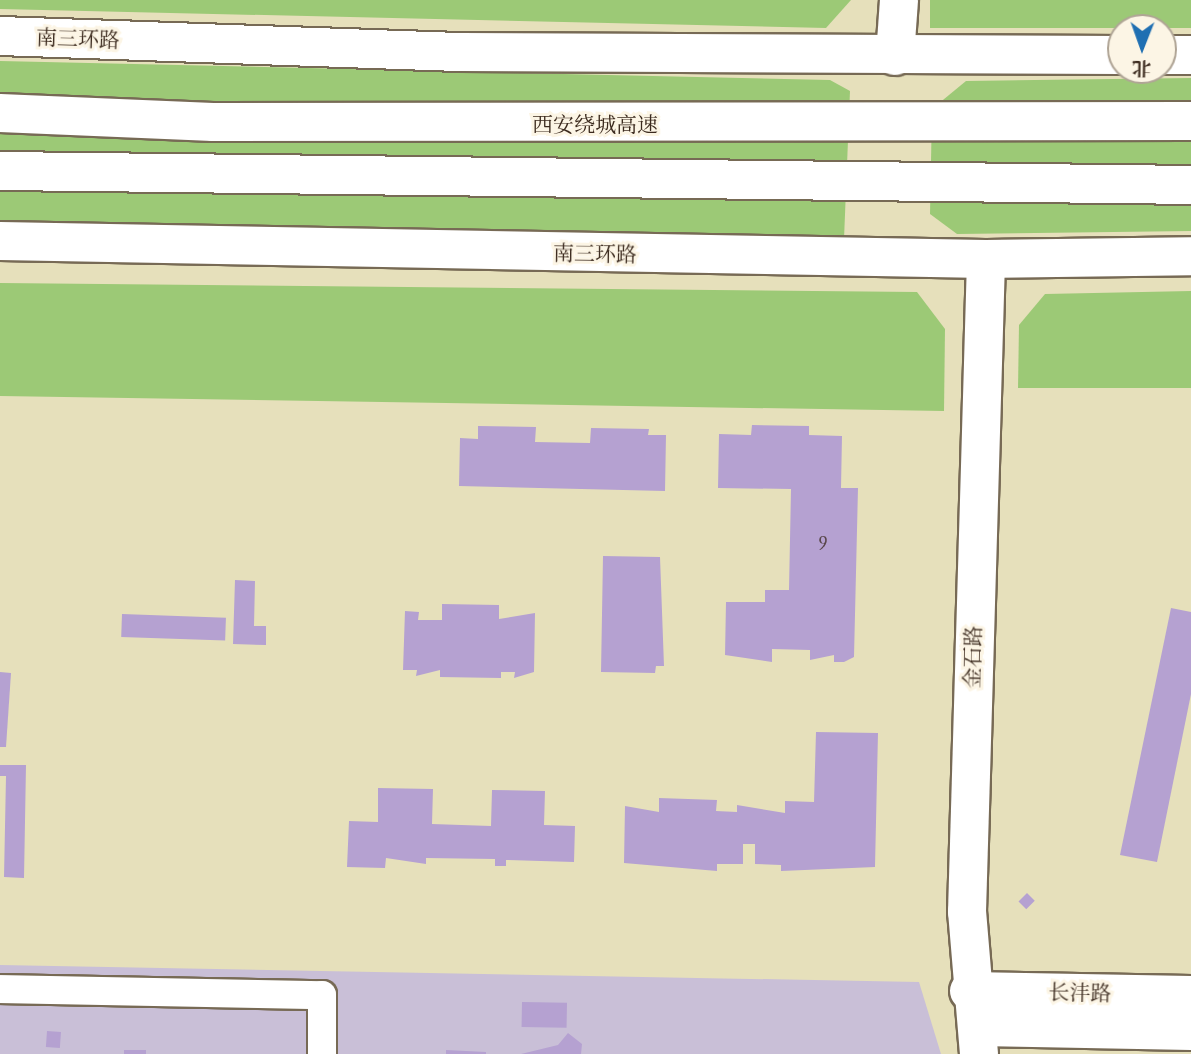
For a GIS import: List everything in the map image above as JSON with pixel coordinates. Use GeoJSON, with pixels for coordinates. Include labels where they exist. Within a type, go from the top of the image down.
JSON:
{"type":"FeatureCollection","features":[{"type":"Feature","properties":{"kind":"main road"},"geometry":{"type":"LineString","coordinates":[[895,56],[900,0]]}},
{"type":"Feature","properties":{"kind":"main road","name":"南三环路"},"geometry":{"type":"LineString","coordinates":[[0,36],[461,52],[1107,55]]}},
{"type":"Feature","properties":{"kind":"main road","name":"西安绕城高速"},"geometry":{"type":"LineString","coordinates":[[0,113],[214,122],[1191,121]]}},
{"type":"Feature","properties":{"kind":"main road"},"geometry":{"type":"LineString","coordinates":[[0,171],[1191,184]]}},
{"type":"Feature","properties":{"kind":"main road","name":"南三环路"},"geometry":{"type":"LineString","coordinates":[[0,241],[986,259],[1191,256]]}},
{"type":"Feature","properties":{"kind":"main road","name":"金石路"},"geometry":{"type":"LineString","coordinates":[[976,1024],[986,259]]}},
{"type":"Feature","properties":{"kind":"main road","name":"长沣路"},"geometry":{"type":"LineString","coordinates":[[976,1024],[1191,995]]}},
{"type":"Feature","properties":{"kind":"main road","name":"长沣路"},"geometry":{"type":"LineString","coordinates":[[976,1024],[1191,1031]]}},
{"type":"Feature","properties":{"kind":"street"},"geometry":{"type":"LineString","coordinates":[[0,989],[322,995],[322,1054]]}},
{"type":"Feature","properties":{"kind":"shaded area"},"geometry":{"type":"Polygon","coordinates":[[[0,965],[919,982],[941,1054],[0,1054],[0,965]]]}},
{"type":"Feature","properties":{"kind":"green space"},"geometry":{"type":"Polygon","coordinates":[[[0,0],[851,0],[826,28],[0,9],[0,0]]]}},
{"type":"Feature","properties":{"kind":"green space"},"geometry":{"type":"Polygon","coordinates":[[[930,0],[1191,0],[1191,28],[1177,28],[1177,14],[1107,14],[1107,28],[930,28],[930,0]]]}},
{"type":"Feature","properties":{"kind":"green space"},"geometry":{"type":"Polygon","coordinates":[[[0,61],[830,80],[850,91],[844,239],[0,224],[0,61]]]}},
{"type":"Feature","properties":{"kind":"green space"},"geometry":{"type":"Polygon","coordinates":[[[1177,78],[1191,78],[1191,231],[957,234],[930,214],[932,109],[966,81],[1107,79],[1107,84],[1177,84],[1177,78]]]}},
{"type":"Feature","properties":{"kind":"green space"},"geometry":{"type":"Polygon","coordinates":[[[0,283],[917,292],[945,329],[944,411],[0,396],[0,283]]]}},
{"type":"Feature","properties":{"kind":"green space"},"geometry":{"type":"Polygon","coordinates":[[[1191,291],[1191,388],[1018,388],[1019,325],[1045,294],[1191,291]]]}},
{"type":"Feature","properties":{"kind":"building"},"geometry":{"type":"Polygon","coordinates":[[[752,425],[809,426],[809,435],[842,436],[841,488],[858,488],[854,657],[844,662],[834,662],[834,655],[810,660],[810,650],[772,649],[772,662],[725,655],[726,602],[765,602],[765,590],[789,590],[791,489],[718,488],[719,434],[751,435],[752,425]]]}},
{"type":"Feature","properties":{"kind":"building"},"geometry":{"type":"Polygon","coordinates":[[[478,426],[536,427],[535,442],[590,443],[591,428],[649,429],[648,435],[666,435],[665,491],[459,486],[460,438],[478,439],[478,426]]]}},
{"type":"Feature","properties":{"kind":"building"},"geometry":{"type":"Polygon","coordinates":[[[603,556],[660,557],[664,666],[656,666],[655,673],[601,672],[603,556]]]}},
{"type":"Feature","properties":{"kind":"building"},"geometry":{"type":"Polygon","coordinates":[[[235,580],[255,581],[254,626],[266,626],[266,645],[233,644],[235,580]]]}},
{"type":"Feature","properties":{"kind":"building"},"geometry":{"type":"Polygon","coordinates":[[[442,604],[499,605],[499,619],[535,613],[534,672],[514,678],[515,672],[501,672],[501,678],[440,677],[440,670],[416,676],[417,670],[403,670],[405,611],[419,612],[418,620],[442,620],[442,604]]]}},
{"type":"Feature","properties":{"kind":"building"},"geometry":{"type":"Polygon","coordinates":[[[1171,608],[1191,612],[1191,694],[1157,862],[1120,855],[1171,608]]]}},
{"type":"Feature","properties":{"kind":"building"},"geometry":{"type":"Polygon","coordinates":[[[122,614],[226,618],[225,641],[121,637],[122,614]]]}},
{"type":"Feature","properties":{"kind":"building"},"geometry":{"type":"Polygon","coordinates":[[[0,672],[11,673],[6,747],[0,747],[0,672]]]}},
{"type":"Feature","properties":{"kind":"building"},"geometry":{"type":"Polygon","coordinates":[[[816,732],[878,733],[875,867],[781,871],[781,865],[755,864],[755,844],[743,844],[743,864],[717,864],[717,871],[624,863],[625,806],[659,812],[659,798],[717,800],[716,811],[737,812],[737,805],[785,813],[785,801],[814,802],[816,732]]]}},
{"type":"Feature","properties":{"kind":"building"},"geometry":{"type":"Polygon","coordinates":[[[0,765],[26,765],[24,878],[4,877],[6,776],[0,776],[0,765]]]}},
{"type":"Feature","properties":{"kind":"building"},"geometry":{"type":"Polygon","coordinates":[[[378,788],[433,789],[432,824],[491,826],[492,790],[545,791],[544,825],[575,826],[574,862],[506,860],[506,866],[495,866],[495,859],[426,858],[426,864],[386,858],[385,868],[347,867],[349,821],[378,822],[378,788]]]}},
{"type":"Feature","properties":{"kind":"building"},"geometry":{"type":"Polygon","coordinates":[[[1027,893],[1035,901],[1026,909],[1019,901],[1027,893]]]}},
{"type":"Feature","properties":{"kind":"building"},"geometry":{"type":"Polygon","coordinates":[[[522,1002],[567,1003],[567,1028],[522,1027],[522,1002]]]}},
{"type":"Feature","properties":{"kind":"building"},"geometry":{"type":"Polygon","coordinates":[[[47,1031],[61,1032],[60,1048],[46,1047],[47,1031]]]}},
{"type":"Feature","properties":{"kind":"building"},"geometry":{"type":"Polygon","coordinates":[[[568,1033],[582,1044],[581,1054],[521,1054],[558,1045],[568,1033]]]}},
{"type":"Feature","properties":{"kind":"building"},"geometry":{"type":"Polygon","coordinates":[[[124,1050],[146,1050],[146,1054],[124,1054],[124,1050]]]}},
{"type":"Feature","properties":{"kind":"building"},"geometry":{"type":"Polygon","coordinates":[[[446,1050],[486,1052],[486,1054],[446,1054],[446,1050]]]}}]}
